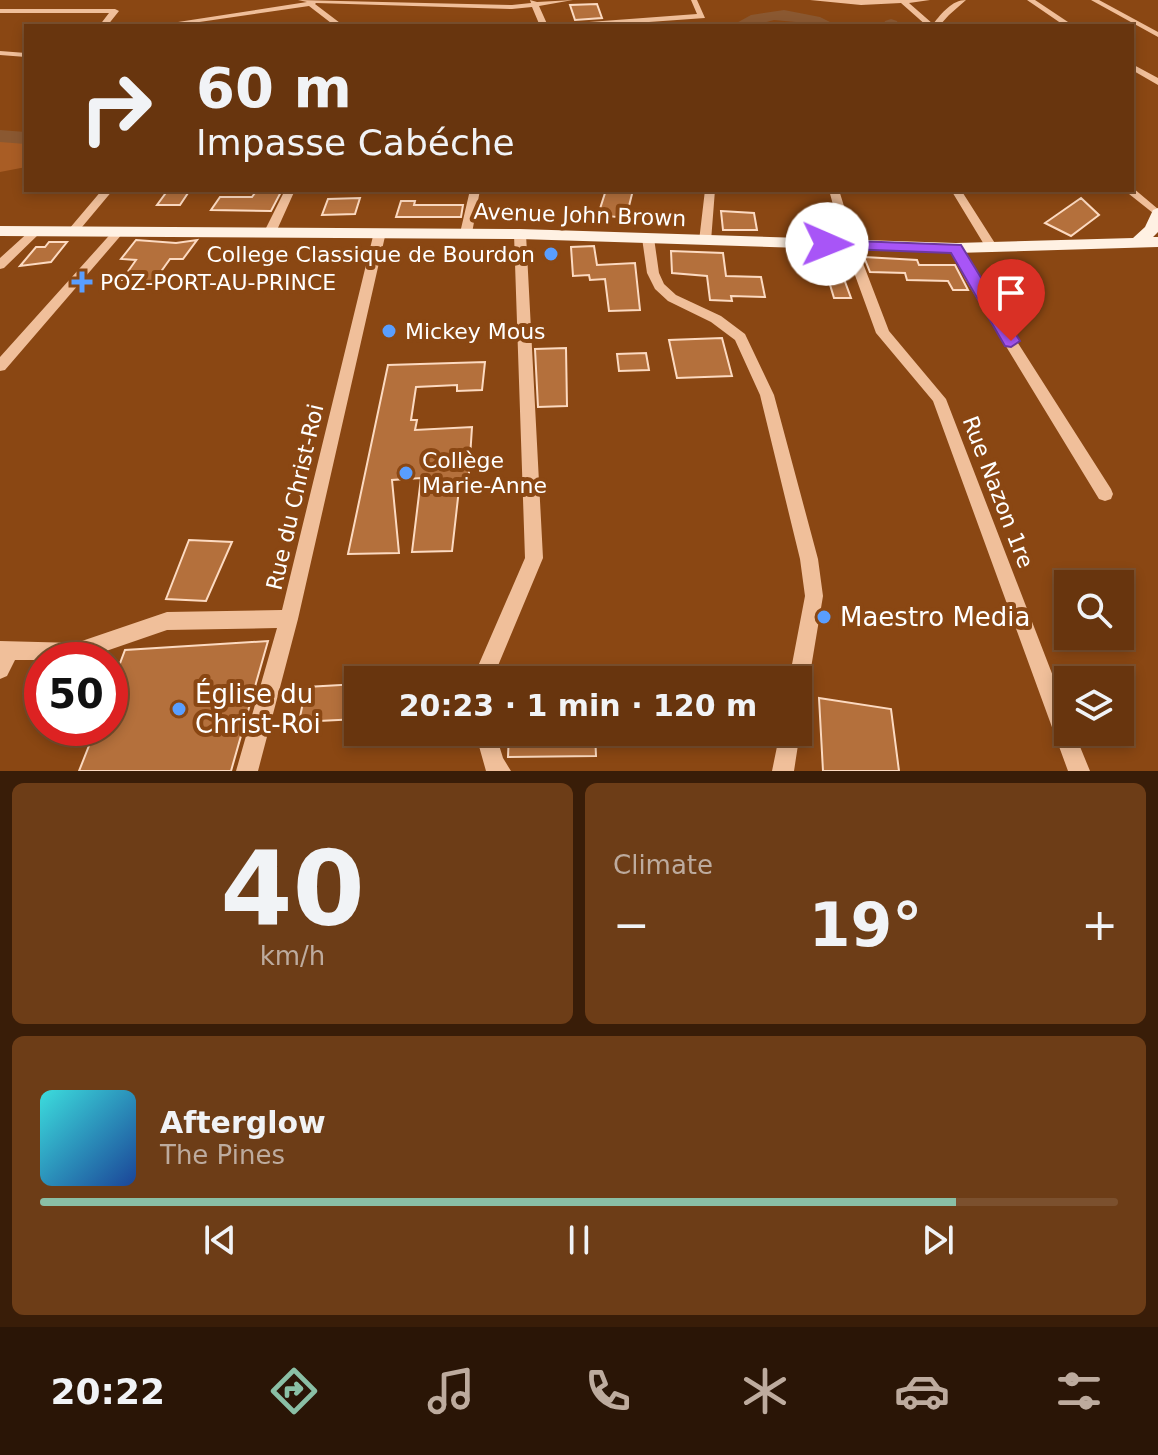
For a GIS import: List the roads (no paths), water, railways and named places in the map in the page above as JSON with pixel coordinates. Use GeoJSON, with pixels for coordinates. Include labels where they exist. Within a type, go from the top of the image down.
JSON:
{"type":"FeatureCollection","features":[{"type":"Feature","properties":{"kind":"main road"},"geometry":{"type":"LineString","coordinates":[[1137,243],[1152,229],[1157,213]]}},
{"type":"Feature","properties":{"kind":"main road","name":"Avenue John Brown"},"geometry":{"type":"LineString","coordinates":[[0,231],[466,233],[956,248],[1158,245]]}},
{"type":"Feature","properties":{"kind":"street"},"geometry":{"type":"LineString","coordinates":[[86,10],[103,0]]}},
{"type":"Feature","properties":{"kind":"street"},"geometry":{"type":"LineString","coordinates":[[301,0],[311,3],[337,24]]}},
{"type":"Feature","properties":{"kind":"street"},"geometry":{"type":"LineString","coordinates":[[182,24],[311,3],[502,7],[570,0]]}},
{"type":"Feature","properties":{"kind":"street"},"geometry":{"type":"LineString","coordinates":[[590,24],[702,16],[694,0]]}},
{"type":"Feature","properties":{"kind":"street"},"geometry":{"type":"LineString","coordinates":[[813,0],[861,3],[927,0]]}},
{"type":"Feature","properties":{"kind":"street"},"geometry":{"type":"LineString","coordinates":[[861,3],[871,0]]}},
{"type":"Feature","properties":{"kind":"street"},"geometry":{"type":"LineString","coordinates":[[935,24],[963,0]]}},
{"type":"Feature","properties":{"kind":"street"},"geometry":{"type":"LineString","coordinates":[[1030,0],[1067,24]]}},
{"type":"Feature","properties":{"kind":"street"},"geometry":{"type":"LineString","coordinates":[[1094,0],[1158,35]]}},
{"type":"Feature","properties":{"kind":"street"},"geometry":{"type":"LineString","coordinates":[[902,1],[931,24]]}},
{"type":"Feature","properties":{"kind":"street"},"geometry":{"type":"LineString","coordinates":[[533,2],[543,24]]}},
{"type":"Feature","properties":{"kind":"street"},"geometry":{"type":"LineString","coordinates":[[0,18],[5,11],[115,11],[105,24]]}},
{"type":"Feature","properties":{"kind":"street"},"geometry":{"type":"LineString","coordinates":[[0,53],[24,55]]}},
{"type":"Feature","properties":{"kind":"street"},"geometry":{"type":"LineString","coordinates":[[1134,67],[1158,82]]}},
{"type":"Feature","properties":{"kind":"street"},"geometry":{"type":"LineString","coordinates":[[73,231],[106,192]]}},
{"type":"Feature","properties":{"kind":"street"},"geometry":{"type":"LineString","coordinates":[[271,230],[289,192]]}},
{"type":"Feature","properties":{"kind":"street"},"geometry":{"type":"LineString","coordinates":[[466,233],[475,192]]}},
{"type":"Feature","properties":{"kind":"street"},"geometry":{"type":"LineString","coordinates":[[705,241],[710,192]]}},
{"type":"Feature","properties":{"kind":"street","name":"Rue Nazon 1re"},"geometry":{"type":"LineString","coordinates":[[835,192],[850,245],[883,333],[939,399],[1079,771]]}},
{"type":"Feature","properties":{"kind":"street"},"geometry":{"type":"LineString","coordinates":[[957,192],[992,248]]}},
{"type":"Feature","properties":{"kind":"street"},"geometry":{"type":"LineString","coordinates":[[1131,192],[1157,213]]}},
{"type":"Feature","properties":{"kind":"street"},"geometry":{"type":"LineString","coordinates":[[0,265],[36,231]]}},
{"type":"Feature","properties":{"kind":"street"},"geometry":{"type":"LineString","coordinates":[[0,366],[119,231]]}},
{"type":"Feature","properties":{"kind":"street","name":"Rue du Christ-Roi"},"geometry":{"type":"LineString","coordinates":[[247,771],[289,619],[380,232]]}},
{"type":"Feature","properties":{"kind":"street"},"geometry":{"type":"LineString","coordinates":[[488,666],[534,558],[520,234]]}},
{"type":"Feature","properties":{"kind":"street"},"geometry":{"type":"LineString","coordinates":[[648,238],[653,273],[659,286],[672,298],[716,319],[740,337],[767,395],[809,559],[814,596],[802,666]]}},
{"type":"Feature","properties":{"kind":"street"},"geometry":{"type":"LineString","coordinates":[[956,248],[971,279],[1105,494]]}},
{"type":"Feature","properties":{"kind":"street"},"geometry":{"type":"LineString","coordinates":[[0,669],[5,650],[76,652],[167,621],[289,619]]}},
{"type":"Feature","properties":{"kind":"street"},"geometry":{"type":"LineString","coordinates":[[489,746],[494,764],[500,771]]}},
{"type":"Feature","properties":{"kind":"street"},"geometry":{"type":"LineString","coordinates":[[783,771],[787,746]]}},
{"type":"Feature","properties":{"kind":"waterway"},"geometry":{"type":"LineString","coordinates":[[744,24],[774,15],[825,24]]}},
{"type":"Feature","properties":{"kind":"waterway"},"geometry":{"type":"LineString","coordinates":[[0,136],[24,138]]}},
{"type":"Feature","properties":{"kind":"place","name":"College Classique de Bourdon"},"geometry":{"type":"Point","coordinates":[551,254]}},
{"type":"Feature","properties":{"kind":"place","name":"POZ-PORT-AU-PRINCE"},"geometry":{"type":"Point","coordinates":[82,282]}},
{"type":"Feature","properties":{"kind":"place","name":"Mickey Mous"},"geometry":{"type":"Point","coordinates":[389,331]}},
{"type":"Feature","properties":{"kind":"place","name":"Collège Marie-Anne"},"geometry":{"type":"Point","coordinates":[406,473]}},
{"type":"Feature","properties":{"kind":"place","name":"Maestro Media"},"geometry":{"type":"Point","coordinates":[824,617]}},
{"type":"Feature","properties":{"kind":"place","name":"Église du Christ-Roi"},"geometry":{"type":"Point","coordinates":[179,709]}}]}
